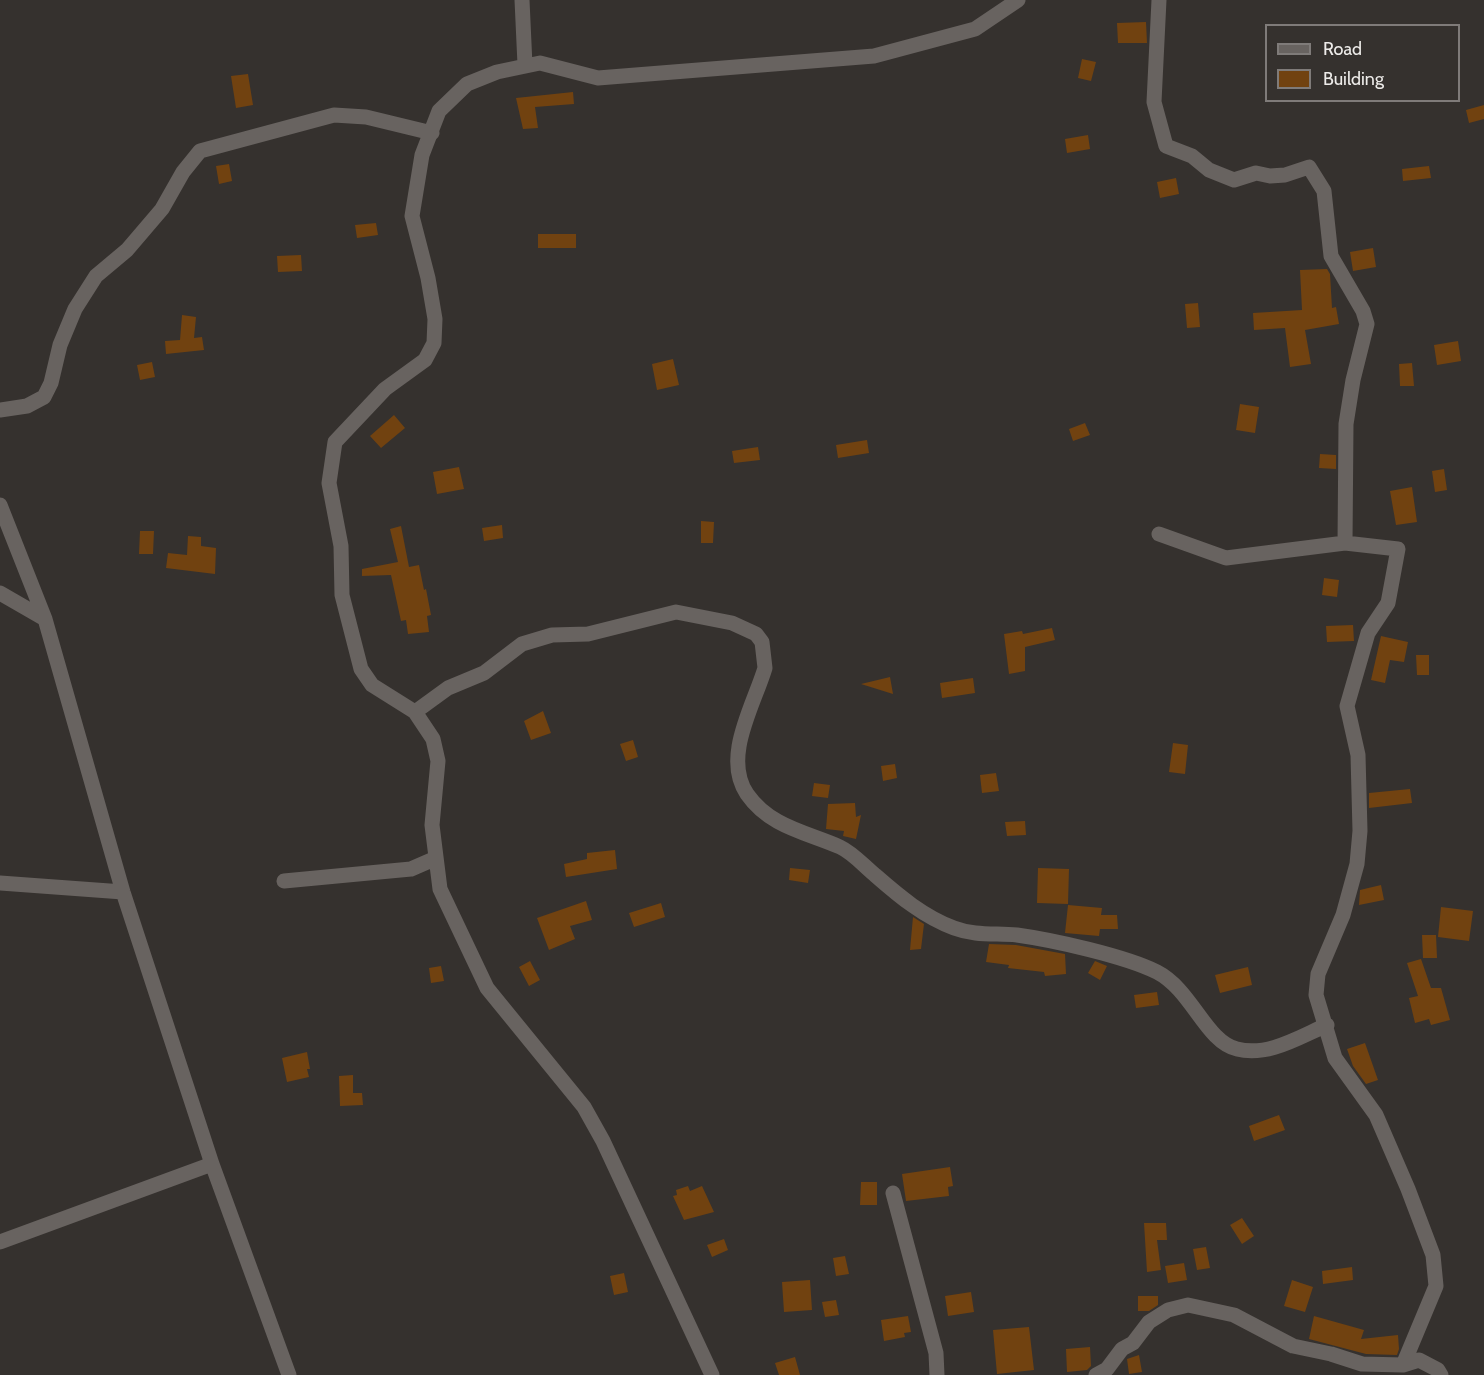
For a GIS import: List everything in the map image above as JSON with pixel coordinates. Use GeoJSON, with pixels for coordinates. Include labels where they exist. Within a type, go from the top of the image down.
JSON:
{"type":"FeatureCollection","features":[{"type":"Feature","properties":{"kind":"street"},"geometry":{"type":"LineString","coordinates":[[522,0],[525,65]]}},
{"type":"Feature","properties":{"kind":"street"},"geometry":{"type":"LineString","coordinates":[[712,1375],[603,1141],[584,1107],[487,988],[440,889],[434,859],[432,825],[438,761],[432,739],[415,712],[372,686],[361,669],[342,595],[340,537],[329,483],[336,442],[385,389],[425,360],[434,343],[435,319],[430,288],[412,216],[422,155],[439,111],[467,84],[525,65],[540,63],[598,78],[874,56],[975,29],[1018,0]]}},
{"type":"Feature","properties":{"kind":"street"},"geometry":{"type":"LineString","coordinates":[[1159,0],[1154,102],[1166,146],[1192,156],[1209,170],[1234,180],[1256,173],[1270,177],[1285,175],[1309,167],[1324,190],[1331,256],[1363,311],[1367,324],[1353,380],[1346,424],[1345,543]]}},
{"type":"Feature","properties":{"kind":"street"},"geometry":{"type":"LineString","coordinates":[[0,410],[27,405],[44,397],[51,383],[60,345],[75,309],[102,268],[127,250],[162,209],[183,172],[200,151],[334,115],[366,117],[432,133]]}},
{"type":"Feature","properties":{"kind":"street"},"geometry":{"type":"LineString","coordinates":[[0,505],[45,619],[123,892],[212,1164],[288,1375]]}},
{"type":"Feature","properties":{"kind":"street"},"geometry":{"type":"LineString","coordinates":[[1159,534],[1226,558],[1345,543],[1398,549],[1388,603],[1368,633],[1347,706],[1358,755],[1359,848],[1343,915],[1318,974],[1316,995],[1327,1025],[1335,1058],[1376,1115],[1433,1255],[1436,1286],[1434,1294],[1403,1365]]}},
{"type":"Feature","properties":{"kind":"street"},"geometry":{"type":"LineString","coordinates":[[0,592],[45,619]]}},
{"type":"Feature","properties":{"kind":"street"},"geometry":{"type":"LineString","coordinates":[[415,712],[448,688],[484,673],[522,645],[552,635],[588,633],[676,612],[732,623],[756,634],[762,642],[766,658],[765,669],[737,758],[741,783],[764,812],[790,829],[842,848],[928,917],[956,929],[981,935],[1031,937],[1156,972],[1183,991],[1216,1037],[1229,1046],[1256,1052],[1274,1048],[1327,1025]]}},
{"type":"Feature","properties":{"kind":"street"},"geometry":{"type":"LineString","coordinates":[[284,881],[411,869],[434,859]]}},
{"type":"Feature","properties":{"kind":"street"},"geometry":{"type":"LineString","coordinates":[[0,882],[123,892]]}},
{"type":"Feature","properties":{"kind":"street"},"geometry":{"type":"LineString","coordinates":[[0,1242],[212,1164]]}},
{"type":"Feature","properties":{"kind":"street"},"geometry":{"type":"LineString","coordinates":[[893,1193],[936,1353],[937,1375]]}},
{"type":"Feature","properties":{"kind":"street"},"geometry":{"type":"LineString","coordinates":[[1096,1375],[1107,1370],[1122,1349],[1133,1343],[1149,1322],[1168,1310],[1188,1305],[1234,1315],[1293,1346],[1331,1354],[1362,1364],[1403,1365],[1419,1360],[1438,1370],[1441,1375]]}},
{"type":"Feature","properties":{"kind":"building"},"geometry":{"type":"Polygon","coordinates":[[[1146,22],[1147,43],[1118,43],[1117,23],[1146,22]]]}},
{"type":"Feature","properties":{"kind":"building"},"geometry":{"type":"Polygon","coordinates":[[[1082,59],[1096,62],[1091,81],[1078,78],[1082,59]]]}},
{"type":"Feature","properties":{"kind":"building"},"geometry":{"type":"Polygon","coordinates":[[[248,74],[253,105],[236,108],[231,76],[248,74]]]}},
{"type":"Feature","properties":{"kind":"building"},"geometry":{"type":"Polygon","coordinates":[[[573,92],[574,104],[535,107],[538,128],[523,129],[516,98],[573,92]]]}},
{"type":"Feature","properties":{"kind":"building"},"geometry":{"type":"Polygon","coordinates":[[[1484,105],[1484,119],[1469,123],[1466,110],[1484,105]]]}},
{"type":"Feature","properties":{"kind":"building"},"geometry":{"type":"Polygon","coordinates":[[[1088,135],[1090,149],[1067,153],[1065,139],[1088,135]]]}},
{"type":"Feature","properties":{"kind":"building"},"geometry":{"type":"Polygon","coordinates":[[[229,164],[232,181],[219,184],[216,166],[229,164]]]}},
{"type":"Feature","properties":{"kind":"building"},"geometry":{"type":"Polygon","coordinates":[[[1429,166],[1431,178],[1403,181],[1402,169],[1429,166]]]}},
{"type":"Feature","properties":{"kind":"building"},"geometry":{"type":"Polygon","coordinates":[[[1176,178],[1179,194],[1160,198],[1157,182],[1176,178]]]}},
{"type":"Feature","properties":{"kind":"building"},"geometry":{"type":"Polygon","coordinates":[[[376,223],[378,235],[357,238],[355,225],[376,223]]]}},
{"type":"Feature","properties":{"kind":"building"},"geometry":{"type":"Polygon","coordinates":[[[538,234],[576,234],[576,248],[538,248],[538,234]]]}},
{"type":"Feature","properties":{"kind":"building"},"geometry":{"type":"Polygon","coordinates":[[[1373,248],[1376,267],[1353,271],[1350,252],[1373,248]]]}},
{"type":"Feature","properties":{"kind":"building"},"geometry":{"type":"Polygon","coordinates":[[[301,255],[302,271],[278,272],[277,256],[301,255]]]}},
{"type":"Feature","properties":{"kind":"building"},"geometry":{"type":"Polygon","coordinates":[[[1327,269],[1330,274],[1332,308],[1336,307],[1339,324],[1305,330],[1311,364],[1290,367],[1285,328],[1254,330],[1253,313],[1302,310],[1300,270],[1327,269]]]}},
{"type":"Feature","properties":{"kind":"building"},"geometry":{"type":"Polygon","coordinates":[[[1198,303],[1200,327],[1187,328],[1185,304],[1198,303]]]}},
{"type":"Feature","properties":{"kind":"building"},"geometry":{"type":"Polygon","coordinates":[[[182,315],[196,317],[194,338],[202,337],[204,350],[166,354],[165,341],[180,340],[182,315]]]}},
{"type":"Feature","properties":{"kind":"building"},"geometry":{"type":"Polygon","coordinates":[[[1458,341],[1461,361],[1437,365],[1434,345],[1458,341]]]}},
{"type":"Feature","properties":{"kind":"building"},"geometry":{"type":"Polygon","coordinates":[[[673,359],[679,385],[657,390],[652,364],[673,359]]]}},
{"type":"Feature","properties":{"kind":"building"},"geometry":{"type":"Polygon","coordinates":[[[152,362],[155,377],[140,380],[137,365],[152,362]]]}},
{"type":"Feature","properties":{"kind":"building"},"geometry":{"type":"Polygon","coordinates":[[[1412,363],[1414,386],[1400,386],[1399,364],[1412,363]]]}},
{"type":"Feature","properties":{"kind":"building"},"geometry":{"type":"Polygon","coordinates":[[[1240,404],[1259,407],[1255,433],[1236,430],[1240,404]]]}},
{"type":"Feature","properties":{"kind":"building"},"geometry":{"type":"Polygon","coordinates":[[[394,415],[405,428],[381,448],[370,436],[394,415]]]}},
{"type":"Feature","properties":{"kind":"building"},"geometry":{"type":"Polygon","coordinates":[[[1085,423],[1090,435],[1073,441],[1069,429],[1085,423]]]}},
{"type":"Feature","properties":{"kind":"building"},"geometry":{"type":"Polygon","coordinates":[[[867,440],[869,453],[838,458],[836,445],[867,440]]]}},
{"type":"Feature","properties":{"kind":"building"},"geometry":{"type":"Polygon","coordinates":[[[758,447],[760,460],[734,463],[732,451],[758,447]]]}},
{"type":"Feature","properties":{"kind":"building"},"geometry":{"type":"Polygon","coordinates":[[[1320,454],[1336,455],[1336,469],[1319,468],[1320,454]]]}},
{"type":"Feature","properties":{"kind":"building"},"geometry":{"type":"Polygon","coordinates":[[[459,467],[464,489],[437,494],[433,472],[459,467]]]}},
{"type":"Feature","properties":{"kind":"building"},"geometry":{"type":"Polygon","coordinates":[[[1444,469],[1447,490],[1435,492],[1432,471],[1444,469]]]}},
{"type":"Feature","properties":{"kind":"building"},"geometry":{"type":"Polygon","coordinates":[[[1412,487],[1417,522],[1396,525],[1390,491],[1412,487]]]}},
{"type":"Feature","properties":{"kind":"building"},"geometry":{"type":"Polygon","coordinates":[[[701,521],[714,522],[713,543],[701,543],[701,521]]]}},
{"type":"Feature","properties":{"kind":"building"},"geometry":{"type":"Polygon","coordinates":[[[502,525],[503,538],[484,541],[482,528],[502,525]]]}},
{"type":"Feature","properties":{"kind":"building"},"geometry":{"type":"Polygon","coordinates":[[[401,526],[409,567],[419,565],[424,590],[426,589],[431,615],[427,616],[429,632],[408,634],[406,620],[401,621],[391,575],[362,576],[362,569],[398,562],[390,529],[401,526]]]}},
{"type":"Feature","properties":{"kind":"building"},"geometry":{"type":"Polygon","coordinates":[[[140,531],[154,531],[153,554],[139,554],[140,531]]]}},
{"type":"Feature","properties":{"kind":"building"},"geometry":{"type":"Polygon","coordinates":[[[188,536],[201,537],[201,546],[216,548],[215,574],[166,568],[168,553],[187,555],[188,536]]]}},
{"type":"Feature","properties":{"kind":"building"},"geometry":{"type":"Polygon","coordinates":[[[1324,578],[1339,580],[1337,597],[1322,595],[1324,578]]]}},
{"type":"Feature","properties":{"kind":"building"},"geometry":{"type":"Polygon","coordinates":[[[1353,625],[1354,641],[1327,642],[1326,626],[1353,625]]]}},
{"type":"Feature","properties":{"kind":"building"},"geometry":{"type":"Polygon","coordinates":[[[1052,628],[1055,640],[1025,647],[1025,671],[1009,674],[1004,634],[1022,631],[1023,634],[1052,628]]]}},
{"type":"Feature","properties":{"kind":"building"},"geometry":{"type":"Polygon","coordinates":[[[1381,636],[1408,642],[1404,662],[1390,660],[1385,683],[1371,680],[1381,636]]]}},
{"type":"Feature","properties":{"kind":"building"},"geometry":{"type":"Polygon","coordinates":[[[1416,655],[1429,655],[1429,675],[1417,675],[1416,655]]]}},
{"type":"Feature","properties":{"kind":"building"},"geometry":{"type":"Polygon","coordinates":[[[890,677],[893,694],[861,684],[890,677]]]}},
{"type":"Feature","properties":{"kind":"building"},"geometry":{"type":"Polygon","coordinates":[[[973,678],[975,693],[942,698],[940,683],[973,678]]]}},
{"type":"Feature","properties":{"kind":"building"},"geometry":{"type":"Polygon","coordinates":[[[543,711],[551,733],[531,740],[524,721],[543,711]]]}},
{"type":"Feature","properties":{"kind":"building"},"geometry":{"type":"Polygon","coordinates":[[[633,740],[638,757],[626,761],[620,744],[633,740]]]}},
{"type":"Feature","properties":{"kind":"building"},"geometry":{"type":"Polygon","coordinates":[[[1173,743],[1188,745],[1185,774],[1169,772],[1173,743]]]}},
{"type":"Feature","properties":{"kind":"building"},"geometry":{"type":"Polygon","coordinates":[[[895,764],[897,778],[883,781],[881,766],[895,764]]]}},
{"type":"Feature","properties":{"kind":"building"},"geometry":{"type":"Polygon","coordinates":[[[996,773],[999,791],[982,793],[980,775],[996,773]]]}},
{"type":"Feature","properties":{"kind":"building"},"geometry":{"type":"Polygon","coordinates":[[[814,783],[830,785],[828,798],[812,796],[814,783]]]}},
{"type":"Feature","properties":{"kind":"building"},"geometry":{"type":"Polygon","coordinates":[[[1410,789],[1412,803],[1369,808],[1369,793],[1410,789]]]}},
{"type":"Feature","properties":{"kind":"building"},"geometry":{"type":"Polygon","coordinates":[[[855,803],[856,817],[861,815],[856,839],[843,836],[844,831],[826,829],[828,804],[855,803]]]}},
{"type":"Feature","properties":{"kind":"building"},"geometry":{"type":"Polygon","coordinates":[[[1025,821],[1026,835],[1007,836],[1005,822],[1025,821]]]}},
{"type":"Feature","properties":{"kind":"building"},"geometry":{"type":"Polygon","coordinates":[[[615,850],[617,869],[566,877],[564,864],[587,859],[587,853],[615,850]]]}},
{"type":"Feature","properties":{"kind":"building"},"geometry":{"type":"Polygon","coordinates":[[[790,868],[810,870],[808,883],[789,880],[790,868]]]}},
{"type":"Feature","properties":{"kind":"building"},"geometry":{"type":"Polygon","coordinates":[[[1038,868],[1069,869],[1068,904],[1037,903],[1038,868]]]}},
{"type":"Feature","properties":{"kind":"building"},"geometry":{"type":"Polygon","coordinates":[[[1381,885],[1384,900],[1359,905],[1360,890],[1381,885]]]}},
{"type":"Feature","properties":{"kind":"building"},"geometry":{"type":"Polygon","coordinates":[[[586,901],[592,920],[570,926],[575,939],[549,950],[537,918],[586,901]]]}},
{"type":"Feature","properties":{"kind":"building"},"geometry":{"type":"Polygon","coordinates":[[[661,903],[665,917],[634,927],[629,913],[661,903]]]}},
{"type":"Feature","properties":{"kind":"building"},"geometry":{"type":"Polygon","coordinates":[[[1068,905],[1102,908],[1101,915],[1117,915],[1118,929],[1100,929],[1099,936],[1065,933],[1068,905]]]}},
{"type":"Feature","properties":{"kind":"building"},"geometry":{"type":"Polygon","coordinates":[[[1441,907],[1473,911],[1469,941],[1438,937],[1441,907]]]}},
{"type":"Feature","properties":{"kind":"building"},"geometry":{"type":"Polygon","coordinates":[[[913,917],[924,924],[921,949],[910,950],[913,917]]]}},
{"type":"Feature","properties":{"kind":"building"},"geometry":{"type":"Polygon","coordinates":[[[1422,935],[1436,935],[1437,958],[1423,958],[1422,935]]]}},
{"type":"Feature","properties":{"kind":"building"},"geometry":{"type":"Polygon","coordinates":[[[989,944],[1016,945],[1065,954],[1066,974],[1045,976],[1044,972],[1008,968],[1009,965],[986,962],[989,944]]]}},
{"type":"Feature","properties":{"kind":"building"},"geometry":{"type":"Polygon","coordinates":[[[1421,959],[1431,988],[1441,988],[1450,1020],[1431,1025],[1429,1019],[1415,1023],[1409,998],[1418,996],[1407,963],[1421,959]]]}},
{"type":"Feature","properties":{"kind":"building"},"geometry":{"type":"Polygon","coordinates":[[[530,961],[540,980],[529,986],[519,967],[530,961]]]}},
{"type":"Feature","properties":{"kind":"building"},"geometry":{"type":"Polygon","coordinates":[[[1095,961],[1107,966],[1100,980],[1088,973],[1095,961]]]}},
{"type":"Feature","properties":{"kind":"building"},"geometry":{"type":"Polygon","coordinates":[[[441,966],[444,981],[431,983],[429,968],[441,966]]]}},
{"type":"Feature","properties":{"kind":"building"},"geometry":{"type":"Polygon","coordinates":[[[1248,967],[1252,985],[1220,993],[1215,975],[1248,967]]]}},
{"type":"Feature","properties":{"kind":"building"},"geometry":{"type":"Polygon","coordinates":[[[1157,992],[1159,1005],[1136,1008],[1134,995],[1157,992]]]}},
{"type":"Feature","properties":{"kind":"building"},"geometry":{"type":"Polygon","coordinates":[[[1365,1043],[1378,1080],[1366,1084],[1353,1066],[1347,1049],[1365,1043]]]}},
{"type":"Feature","properties":{"kind":"building"},"geometry":{"type":"Polygon","coordinates":[[[307,1052],[309,1077],[287,1082],[282,1058],[307,1052]]]}},
{"type":"Feature","properties":{"kind":"building"},"geometry":{"type":"Polygon","coordinates":[[[353,1075],[353,1093],[362,1093],[363,1105],[340,1106],[339,1076],[353,1075]]]}},
{"type":"Feature","properties":{"kind":"building"},"geometry":{"type":"Polygon","coordinates":[[[1279,1115],[1285,1130],[1254,1141],[1249,1126],[1279,1115]]]}},
{"type":"Feature","properties":{"kind":"building"},"geometry":{"type":"Polygon","coordinates":[[[950,1167],[953,1186],[948,1187],[949,1196],[906,1201],[902,1174],[950,1167]]]}},
{"type":"Feature","properties":{"kind":"building"},"geometry":{"type":"Polygon","coordinates":[[[861,1182],[877,1182],[877,1205],[860,1205],[861,1182]]]}},
{"type":"Feature","properties":{"kind":"building"},"geometry":{"type":"Polygon","coordinates":[[[688,1186],[690,1191],[702,1186],[714,1212],[684,1220],[673,1196],[677,1195],[676,1190],[688,1186]]]}},
{"type":"Feature","properties":{"kind":"building"},"geometry":{"type":"Polygon","coordinates":[[[1242,1218],[1254,1236],[1242,1244],[1230,1225],[1242,1218]]]}},
{"type":"Feature","properties":{"kind":"building"},"geometry":{"type":"Polygon","coordinates":[[[1144,1223],[1166,1223],[1167,1240],[1157,1240],[1161,1270],[1147,1272],[1144,1223]]]}},
{"type":"Feature","properties":{"kind":"building"},"geometry":{"type":"Polygon","coordinates":[[[724,1239],[728,1250],[712,1257],[707,1245],[724,1239]]]}},
{"type":"Feature","properties":{"kind":"building"},"geometry":{"type":"Polygon","coordinates":[[[1206,1247],[1210,1268],[1197,1270],[1193,1249],[1206,1247]]]}},
{"type":"Feature","properties":{"kind":"building"},"geometry":{"type":"Polygon","coordinates":[[[845,1256],[849,1274],[836,1276],[833,1258],[845,1256]]]}},
{"type":"Feature","properties":{"kind":"building"},"geometry":{"type":"Polygon","coordinates":[[[1184,1263],[1187,1280],[1168,1283],[1165,1266],[1184,1263]]]}},
{"type":"Feature","properties":{"kind":"building"},"geometry":{"type":"Polygon","coordinates":[[[1352,1267],[1353,1280],[1323,1284],[1322,1271],[1352,1267]]]}},
{"type":"Feature","properties":{"kind":"building"},"geometry":{"type":"Polygon","coordinates":[[[624,1273],[628,1292],[614,1295],[610,1276],[624,1273]]]}},
{"type":"Feature","properties":{"kind":"building"},"geometry":{"type":"Polygon","coordinates":[[[810,1280],[812,1310],[784,1312],[782,1282],[810,1280]]]}},
{"type":"Feature","properties":{"kind":"building"},"geometry":{"type":"Polygon","coordinates":[[[1292,1280],[1313,1287],[1305,1312],[1284,1306],[1292,1280]]]}},
{"type":"Feature","properties":{"kind":"building"},"geometry":{"type":"Polygon","coordinates":[[[971,1292],[974,1312],[948,1316],[945,1296],[971,1292]]]}},
{"type":"Feature","properties":{"kind":"building"},"geometry":{"type":"Polygon","coordinates":[[[1138,1296],[1158,1296],[1158,1305],[1149,1311],[1138,1311],[1138,1296]]]}},
{"type":"Feature","properties":{"kind":"building"},"geometry":{"type":"Polygon","coordinates":[[[836,1300],[839,1315],[825,1317],[822,1302],[836,1300]]]}},
{"type":"Feature","properties":{"kind":"building"},"geometry":{"type":"Polygon","coordinates":[[[908,1316],[911,1332],[904,1333],[905,1337],[884,1341],[881,1320],[908,1316]]]}},
{"type":"Feature","properties":{"kind":"building"},"geometry":{"type":"Polygon","coordinates":[[[1314,1316],[1364,1330],[1361,1339],[1398,1335],[1397,1355],[1366,1354],[1309,1339],[1314,1316]]]}},
{"type":"Feature","properties":{"kind":"building"},"geometry":{"type":"Polygon","coordinates":[[[1029,1327],[1034,1370],[997,1374],[993,1330],[1029,1327]]]}},
{"type":"Feature","properties":{"kind":"building"},"geometry":{"type":"Polygon","coordinates":[[[1090,1347],[1091,1366],[1087,1370],[1067,1372],[1066,1349],[1090,1347]]]}},
{"type":"Feature","properties":{"kind":"building"},"geometry":{"type":"Polygon","coordinates":[[[1139,1355],[1142,1372],[1129,1374],[1127,1359],[1139,1355]]]}},
{"type":"Feature","properties":{"kind":"building"},"geometry":{"type":"Polygon","coordinates":[[[795,1357],[800,1375],[779,1375],[775,1363],[795,1357]]]}}]}
